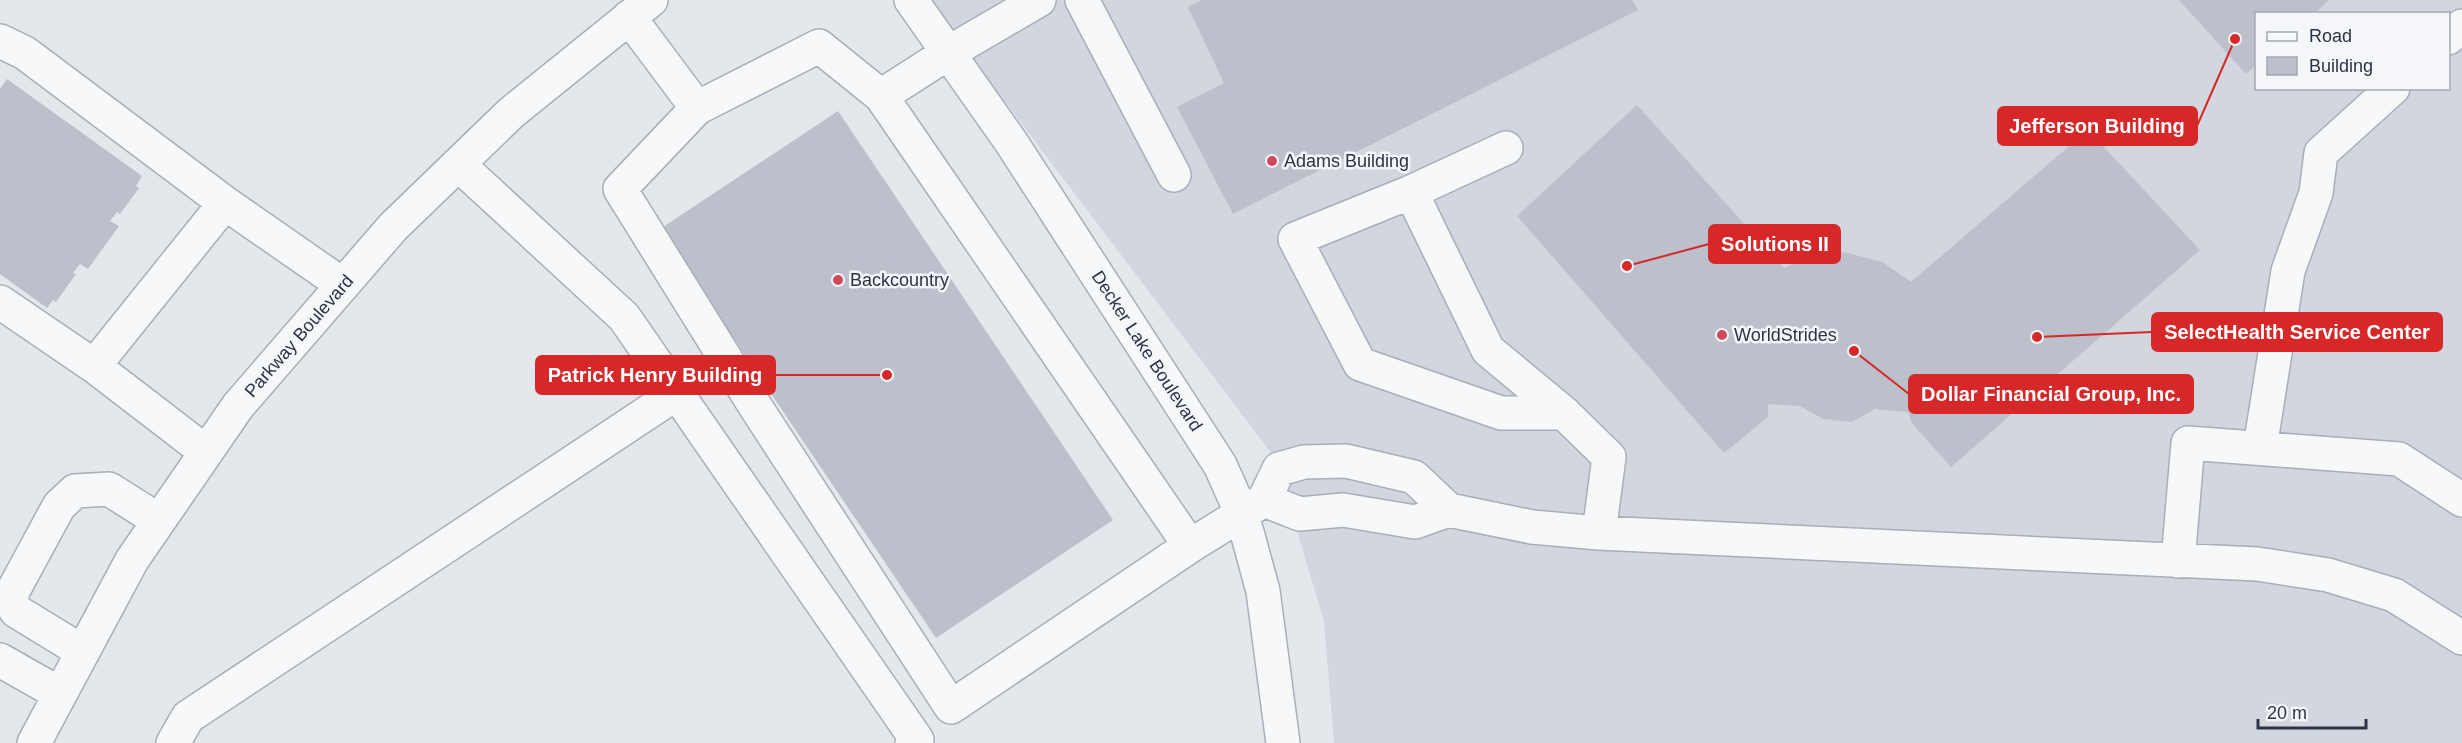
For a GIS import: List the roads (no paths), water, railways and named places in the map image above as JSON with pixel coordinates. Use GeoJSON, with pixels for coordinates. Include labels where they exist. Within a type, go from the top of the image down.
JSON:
{"type":"FeatureCollection","features":[{"type":"Feature","properties":{"kind":"street","name":"Decker Lake Boulevard"},"geometry":{"type":"LineString","coordinates":[[911,0],[1011,142],[1214,455],[1253,507],[1283,743]]}},
{"type":"Feature","properties":{"kind":"street"},"geometry":{"type":"LineString","coordinates":[[881,96],[948,53],[1039,0]]}},
{"type":"Feature","properties":{"kind":"street"},"geometry":{"type":"LineString","coordinates":[[1082,0],[1174,175]]}},
{"type":"Feature","properties":{"kind":"street"},"geometry":{"type":"LineString","coordinates":[[640,8],[697,108]]}},
{"type":"Feature","properties":{"kind":"street","name":"Parkway Boulevard"},"geometry":{"type":"LineString","coordinates":[[34,743],[132,560],[238,406],[393,227],[511,113],[640,8]]}},
{"type":"Feature","properties":{"kind":"street"},"geometry":{"type":"LineString","coordinates":[[2450,36],[2462,26]]}},
{"type":"Feature","properties":{"kind":"street"},"geometry":{"type":"LineString","coordinates":[[0,40],[24,52],[225,203],[343,285]]}},
{"type":"Feature","properties":{"kind":"street"},"geometry":{"type":"LineString","coordinates":[[1190,546],[881,96],[819,46],[697,108],[620,189],[755,406],[951,707],[1190,546],[1253,507],[1279,469],[1304,462],[1346,461],[1414,477],[1449,510]]}},
{"type":"Feature","properties":{"kind":"street"},"geometry":{"type":"LineString","coordinates":[[2260,448],[2288,271],[2316,193],[2321,153],[2391,90]]}},
{"type":"Feature","properties":{"kind":"street"},"geometry":{"type":"LineString","coordinates":[[1506,148],[1411,192],[1295,238],[1360,364],[1501,413],[1564,413]]}},
{"type":"Feature","properties":{"kind":"street"},"geometry":{"type":"LineString","coordinates":[[458,165],[624,317],[916,742]]}},
{"type":"Feature","properties":{"kind":"street"},"geometry":{"type":"LineString","coordinates":[[1411,192],[1488,350],[1564,413],[1609,457],[1599,533]]}},
{"type":"Feature","properties":{"kind":"street"},"geometry":{"type":"LineString","coordinates":[[94,366],[225,203]]}},
{"type":"Feature","properties":{"kind":"street"},"geometry":{"type":"LineString","coordinates":[[0,302],[94,366],[206,452]]}},
{"type":"Feature","properties":{"kind":"street"},"geometry":{"type":"LineString","coordinates":[[173,743],[188,717],[677,393]]}},
{"type":"Feature","properties":{"kind":"street"},"geometry":{"type":"LineString","coordinates":[[2178,561],[2188,443],[2400,459],[2462,500]]}},
{"type":"Feature","properties":{"kind":"street"},"geometry":{"type":"LineString","coordinates":[[83,652],[16,611],[11,600],[13,591],[59,506],[75,491],[109,489],[158,520]]}},
{"type":"Feature","properties":{"kind":"street"},"geometry":{"type":"LineString","coordinates":[[1253,507],[1300,514],[1343,510],[1415,522],[1449,510],[1532,527],[1599,533],[2257,564],[2328,575],[2394,595],[2462,638]]}},
{"type":"Feature","properties":{"kind":"street"},"geometry":{"type":"LineString","coordinates":[[0,660],[60,694]]}},
{"type":"Feature","properties":{"kind":"place","name":"Jefferson Building"},"geometry":{"type":"Point","coordinates":[2235,39]}},
{"type":"Feature","properties":{"kind":"place","name":"Adams Building"},"geometry":{"type":"Point","coordinates":[1272,161]}},
{"type":"Feature","properties":{"kind":"place","name":"Solutions II"},"geometry":{"type":"Point","coordinates":[1627,266]}},
{"type":"Feature","properties":{"kind":"place","name":"Backcountry"},"geometry":{"type":"Point","coordinates":[838,280]}},
{"type":"Feature","properties":{"kind":"place","name":"WorldStrides"},"geometry":{"type":"Point","coordinates":[1722,335]}},
{"type":"Feature","properties":{"kind":"place","name":"SelectHealth Service Center"},"geometry":{"type":"Point","coordinates":[2037,337]}},
{"type":"Feature","properties":{"kind":"place","name":"Dollar Financial Group, Inc."},"geometry":{"type":"Point","coordinates":[1854,351]}},
{"type":"Feature","properties":{"kind":"place","name":"Patrick Henry Building"},"geometry":{"type":"Point","coordinates":[887,375]}}]}
